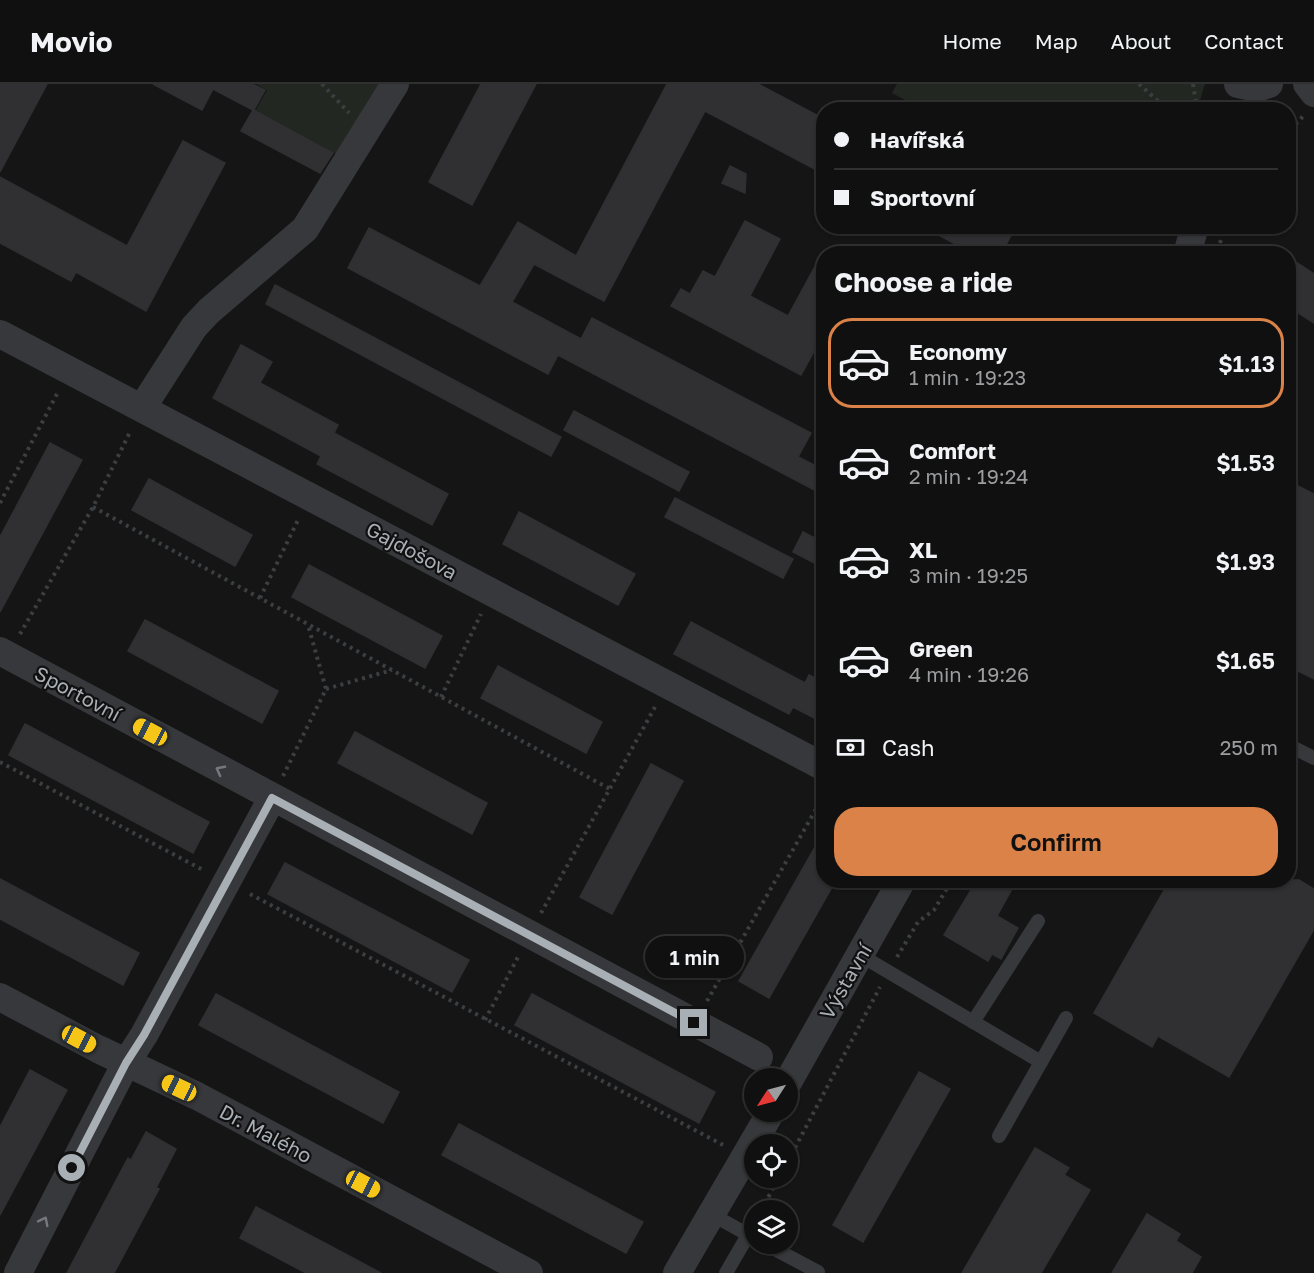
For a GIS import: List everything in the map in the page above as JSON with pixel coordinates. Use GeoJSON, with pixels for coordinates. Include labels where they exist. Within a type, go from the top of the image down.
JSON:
{"type":"FeatureCollection","features":[{"type":"Feature","properties":{"kind":"street"},"geometry":{"type":"LineString","coordinates":[[142,408],[194,327],[209,311],[305,229],[395,84]]}},
{"type":"Feature","properties":{"kind":"street"},"geometry":{"type":"LineString","coordinates":[[1236,93],[1269,84]]}},
{"type":"Feature","properties":{"kind":"street"},"geometry":{"type":"LineString","coordinates":[[1307,84],[1314,93]]}},
{"type":"Feature","properties":{"kind":"street","name":"Gajdošova"},"geometry":{"type":"LineString","coordinates":[[0,334],[816,763]]}},
{"type":"Feature","properties":{"kind":"street","name":"Sportovní"},"geometry":{"type":"LineString","coordinates":[[4,653],[759,1057]]}},
{"type":"Feature","properties":{"kind":"street"},"geometry":{"type":"LineString","coordinates":[[18,1273],[126,1063],[144,1035],[272,798]]}},
{"type":"Feature","properties":{"kind":"street","name":"Výstavní"},"geometry":{"type":"LineString","coordinates":[[796,1068],[898,888]]}},
{"type":"Feature","properties":{"kind":"street","name":"Dr. Malého"},"geometry":{"type":"LineString","coordinates":[[0,997],[126,1063],[197,1096],[530,1273]]}},
{"type":"Feature","properties":{"kind":"street"},"geometry":{"type":"LineString","coordinates":[[677,1273],[744,1159]]}},
{"type":"Feature","properties":{"kind":"lane"},"geometry":{"type":"LineString","coordinates":[[1296,749],[1314,758]]}},
{"type":"Feature","properties":{"kind":"lane"},"geometry":{"type":"LineString","coordinates":[[973,1022],[1038,921]]}},
{"type":"Feature","properties":{"kind":"lane"},"geometry":{"type":"LineString","coordinates":[[860,955],[1041,1062]]}},
{"type":"Feature","properties":{"kind":"lane"},"geometry":{"type":"LineString","coordinates":[[999,1136],[1066,1018]]}},
{"type":"Feature","properties":{"kind":"lane"},"geometry":{"type":"LineString","coordinates":[[711,1214],[744,1232]]}},
{"type":"Feature","properties":{"kind":"lane"},"geometry":{"type":"LineString","coordinates":[[726,1273],[744,1246]]}},
{"type":"Feature","properties":{"kind":"lane"},"geometry":{"type":"LineString","coordinates":[[784,1254],[818,1272]]}},
{"type":"Feature","properties":{"kind":"path"},"geometry":{"type":"LineString","coordinates":[[322,84],[366,130]]}},
{"type":"Feature","properties":{"kind":"path"},"geometry":{"type":"LineString","coordinates":[[1139,84],[1159,102]]}},
{"type":"Feature","properties":{"kind":"path"},"geometry":{"type":"LineString","coordinates":[[1193,84],[1196,102]]}},
{"type":"Feature","properties":{"kind":"path"},"geometry":{"type":"LineString","coordinates":[[0,503],[69,370]]}},
{"type":"Feature","properties":{"kind":"path"},"geometry":{"type":"LineString","coordinates":[[4,653],[93,507],[142,408]]}},
{"type":"Feature","properties":{"kind":"path"},"geometry":{"type":"LineString","coordinates":[[260,598],[310,497]]}},
{"type":"Feature","properties":{"kind":"path"},"geometry":{"type":"LineString","coordinates":[[93,507],[610,789]]}},
{"type":"Feature","properties":{"kind":"path"},"geometry":{"type":"LineString","coordinates":[[441,697],[492,592]]}},
{"type":"Feature","properties":{"kind":"path"},"geometry":{"type":"LineString","coordinates":[[272,798],[326,689],[308,624]]}},
{"type":"Feature","properties":{"kind":"path"},"geometry":{"type":"LineString","coordinates":[[326,689],[392,670]]}},
{"type":"Feature","properties":{"kind":"path"},"geometry":{"type":"LineString","coordinates":[[485,1020],[529,934],[668,685]]}},
{"type":"Feature","properties":{"kind":"path"},"geometry":{"type":"LineString","coordinates":[[0,762],[744,1156]]}},
{"type":"Feature","properties":{"kind":"path"},"geometry":{"type":"LineString","coordinates":[[694,1023],[816,809]]}},
{"type":"Feature","properties":{"kind":"path"},"geometry":{"type":"LineString","coordinates":[[798,1142],[888,972],[918,922],[934,909],[947,888]]}},
{"type":"Feature","properties":{"kind":"shaded area"},"geometry":{"type":"Polygon","coordinates":[[[256,84],[395,84],[338,155],[256,110],[267,90],[256,84]]]}},
{"type":"Feature","properties":{"kind":"shaded area"},"geometry":{"type":"Polygon","coordinates":[[[897,84],[1205,84],[1199,102],[909,102],[892,93],[897,84]]]}},
{"type":"Feature","properties":{"kind":"building"},"geometry":{"type":"Polygon","coordinates":[[[0,84],[47,84],[0,172],[0,84]]]}},
{"type":"Feature","properties":{"kind":"building"},"geometry":{"type":"Polygon","coordinates":[[[153,84],[252,84],[265,90],[254,110],[333,153],[320,173],[241,131],[253,110],[213,89],[202,110],[153,84]]]}},
{"type":"Feature","properties":{"kind":"building"},"geometry":{"type":"Polygon","coordinates":[[[481,84],[536,84],[472,205],[429,182],[481,84]]]}},
{"type":"Feature","properties":{"kind":"building"},"geometry":{"type":"Polygon","coordinates":[[[667,84],[758,84],[816,115],[816,170],[705,111],[604,301],[534,264],[512,302],[581,339],[592,318],[811,433],[798,457],[816,466],[816,491],[558,355],[548,374],[348,268],[369,228],[480,286],[518,222],[576,256],[667,84]]]}},
{"type":"Feature","properties":{"kind":"building"},"geometry":{"type":"Polygon","coordinates":[[[183,141],[225,163],[146,311],[76,272],[71,281],[0,243],[0,177],[127,246],[183,141]]]}},
{"type":"Feature","properties":{"kind":"building"},"geometry":{"type":"Polygon","coordinates":[[[730,166],[746,174],[745,193],[722,183],[730,166]]]}},
{"type":"Feature","properties":{"kind":"building"},"geometry":{"type":"Polygon","coordinates":[[[745,221],[780,239],[750,296],[788,316],[816,265],[816,348],[801,375],[671,306],[681,289],[690,294],[703,271],[715,277],[745,221]]]}},
{"type":"Feature","properties":{"kind":"building"},"geometry":{"type":"Polygon","coordinates":[[[937,234],[1012,234],[1005,246],[959,246],[937,234]]]}},
{"type":"Feature","properties":{"kind":"building"},"geometry":{"type":"Polygon","coordinates":[[[1296,262],[1314,274],[1314,323],[1296,311],[1296,262]]]}},
{"type":"Feature","properties":{"kind":"building"},"geometry":{"type":"Polygon","coordinates":[[[275,285],[561,437],[551,456],[266,304],[275,285]]]}},
{"type":"Feature","properties":{"kind":"building"},"geometry":{"type":"Polygon","coordinates":[[[241,345],[272,362],[260,383],[338,425],[334,433],[448,494],[432,525],[317,464],[321,456],[213,398],[241,345]]]}},
{"type":"Feature","properties":{"kind":"building"},"geometry":{"type":"Polygon","coordinates":[[[574,411],[689,472],[679,491],[564,430],[574,411]]]}},
{"type":"Feature","properties":{"kind":"building"},"geometry":{"type":"Polygon","coordinates":[[[50,443],[82,460],[0,612],[0,537],[50,443]]]}},
{"type":"Feature","properties":{"kind":"building"},"geometry":{"type":"Polygon","coordinates":[[[149,479],[252,535],[235,566],[132,510],[149,479]]]}},
{"type":"Feature","properties":{"kind":"building"},"geometry":{"type":"Polygon","coordinates":[[[1296,485],[1314,494],[1314,679],[1296,670],[1296,485]]]}},
{"type":"Feature","properties":{"kind":"building"},"geometry":{"type":"Polygon","coordinates":[[[675,498],[793,559],[783,578],[665,517],[675,498]]]}},
{"type":"Feature","properties":{"kind":"building"},"geometry":{"type":"Polygon","coordinates":[[[519,512],[635,574],[618,605],[503,544],[519,512]]]}},
{"type":"Feature","properties":{"kind":"building"},"geometry":{"type":"Polygon","coordinates":[[[803,532],[816,539],[816,564],[793,552],[803,532]]]}},
{"type":"Feature","properties":{"kind":"building"},"geometry":{"type":"Polygon","coordinates":[[[309,565],[442,636],[425,668],[292,597],[309,565]]]}},
{"type":"Feature","properties":{"kind":"building"},"geometry":{"type":"Polygon","coordinates":[[[145,620],[278,691],[262,723],[128,651],[145,620]]]}},
{"type":"Feature","properties":{"kind":"building"},"geometry":{"type":"Polygon","coordinates":[[[691,622],[805,683],[809,675],[816,678],[816,719],[793,707],[789,714],[674,654],[691,622]]]}},
{"type":"Feature","properties":{"kind":"building"},"geometry":{"type":"Polygon","coordinates":[[[498,666],[602,722],[586,753],[481,698],[498,666]]]}},
{"type":"Feature","properties":{"kind":"building"},"geometry":{"type":"Polygon","coordinates":[[[25,724],[209,822],[193,853],[9,755],[25,724]]]}},
{"type":"Feature","properties":{"kind":"building"},"geometry":{"type":"Polygon","coordinates":[[[355,732],[487,803],[472,834],[338,763],[355,732]]]}},
{"type":"Feature","properties":{"kind":"building"},"geometry":{"type":"Polygon","coordinates":[[[651,764],[683,781],[612,914],[580,897],[651,764]]]}},
{"type":"Feature","properties":{"kind":"building"},"geometry":{"type":"Polygon","coordinates":[[[816,845],[816,888],[831,888],[769,998],[739,981],[816,845]]]}},
{"type":"Feature","properties":{"kind":"building"},"geometry":{"type":"Polygon","coordinates":[[[285,863],[469,960],[452,992],[268,894],[285,863]]]}},
{"type":"Feature","properties":{"kind":"building"},"geometry":{"type":"Polygon","coordinates":[[[0,879],[139,953],[123,985],[0,919],[0,879]]]}},
{"type":"Feature","properties":{"kind":"building"},"geometry":{"type":"Polygon","coordinates":[[[1296,880],[1299,880],[1314,889],[1314,929],[1229,1077],[1158,1036],[1152,1047],[1094,1013],[1165,888],[1296,888],[1296,880]]]}},
{"type":"Feature","properties":{"kind":"building"},"geometry":{"type":"Polygon","coordinates":[[[972,888],[1013,888],[997,916],[1018,928],[1001,959],[992,954],[988,961],[944,935],[972,888]]]}},
{"type":"Feature","properties":{"kind":"building"},"geometry":{"type":"Polygon","coordinates":[[[216,994],[399,1092],[383,1123],[199,1025],[216,994]]]}},
{"type":"Feature","properties":{"kind":"building"},"geometry":{"type":"Polygon","coordinates":[[[532,994],[715,1092],[699,1123],[515,1025],[532,994]]]}},
{"type":"Feature","properties":{"kind":"building"},"geometry":{"type":"Polygon","coordinates":[[[30,1070],[67,1090],[0,1215],[0,1127],[30,1070]]]}},
{"type":"Feature","properties":{"kind":"building"},"geometry":{"type":"Polygon","coordinates":[[[919,1072],[950,1089],[863,1242],[833,1225],[919,1072]]]}},
{"type":"Feature","properties":{"kind":"building"},"geometry":{"type":"Polygon","coordinates":[[[459,1124],[643,1222],[626,1253],[442,1155],[459,1124]]]}},
{"type":"Feature","properties":{"kind":"building"},"geometry":{"type":"Polygon","coordinates":[[[146,1132],[176,1149],[156,1188],[159,1189],[114,1273],[67,1273],[128,1158],[131,1160],[146,1132]]]}},
{"type":"Feature","properties":{"kind":"building"},"geometry":{"type":"Polygon","coordinates":[[[1035,1148],[1069,1168],[1064,1175],[1090,1190],[1041,1273],[962,1273],[1035,1148]]]}},
{"type":"Feature","properties":{"kind":"building"},"geometry":{"type":"Polygon","coordinates":[[[256,1207],[381,1273],[306,1273],[240,1238],[256,1207]]]}},
{"type":"Feature","properties":{"kind":"building"},"geometry":{"type":"Polygon","coordinates":[[[1147,1214],[1180,1234],[1176,1241],[1201,1257],[1192,1273],[1112,1273],[1147,1214]]]}},
{"type":"Feature","properties":{"kind":"route"},"geometry":{"type":"LineString","coordinates":[[72,1168],[126,1063],[144,1035],[272,798],[694,1023]]}}]}
